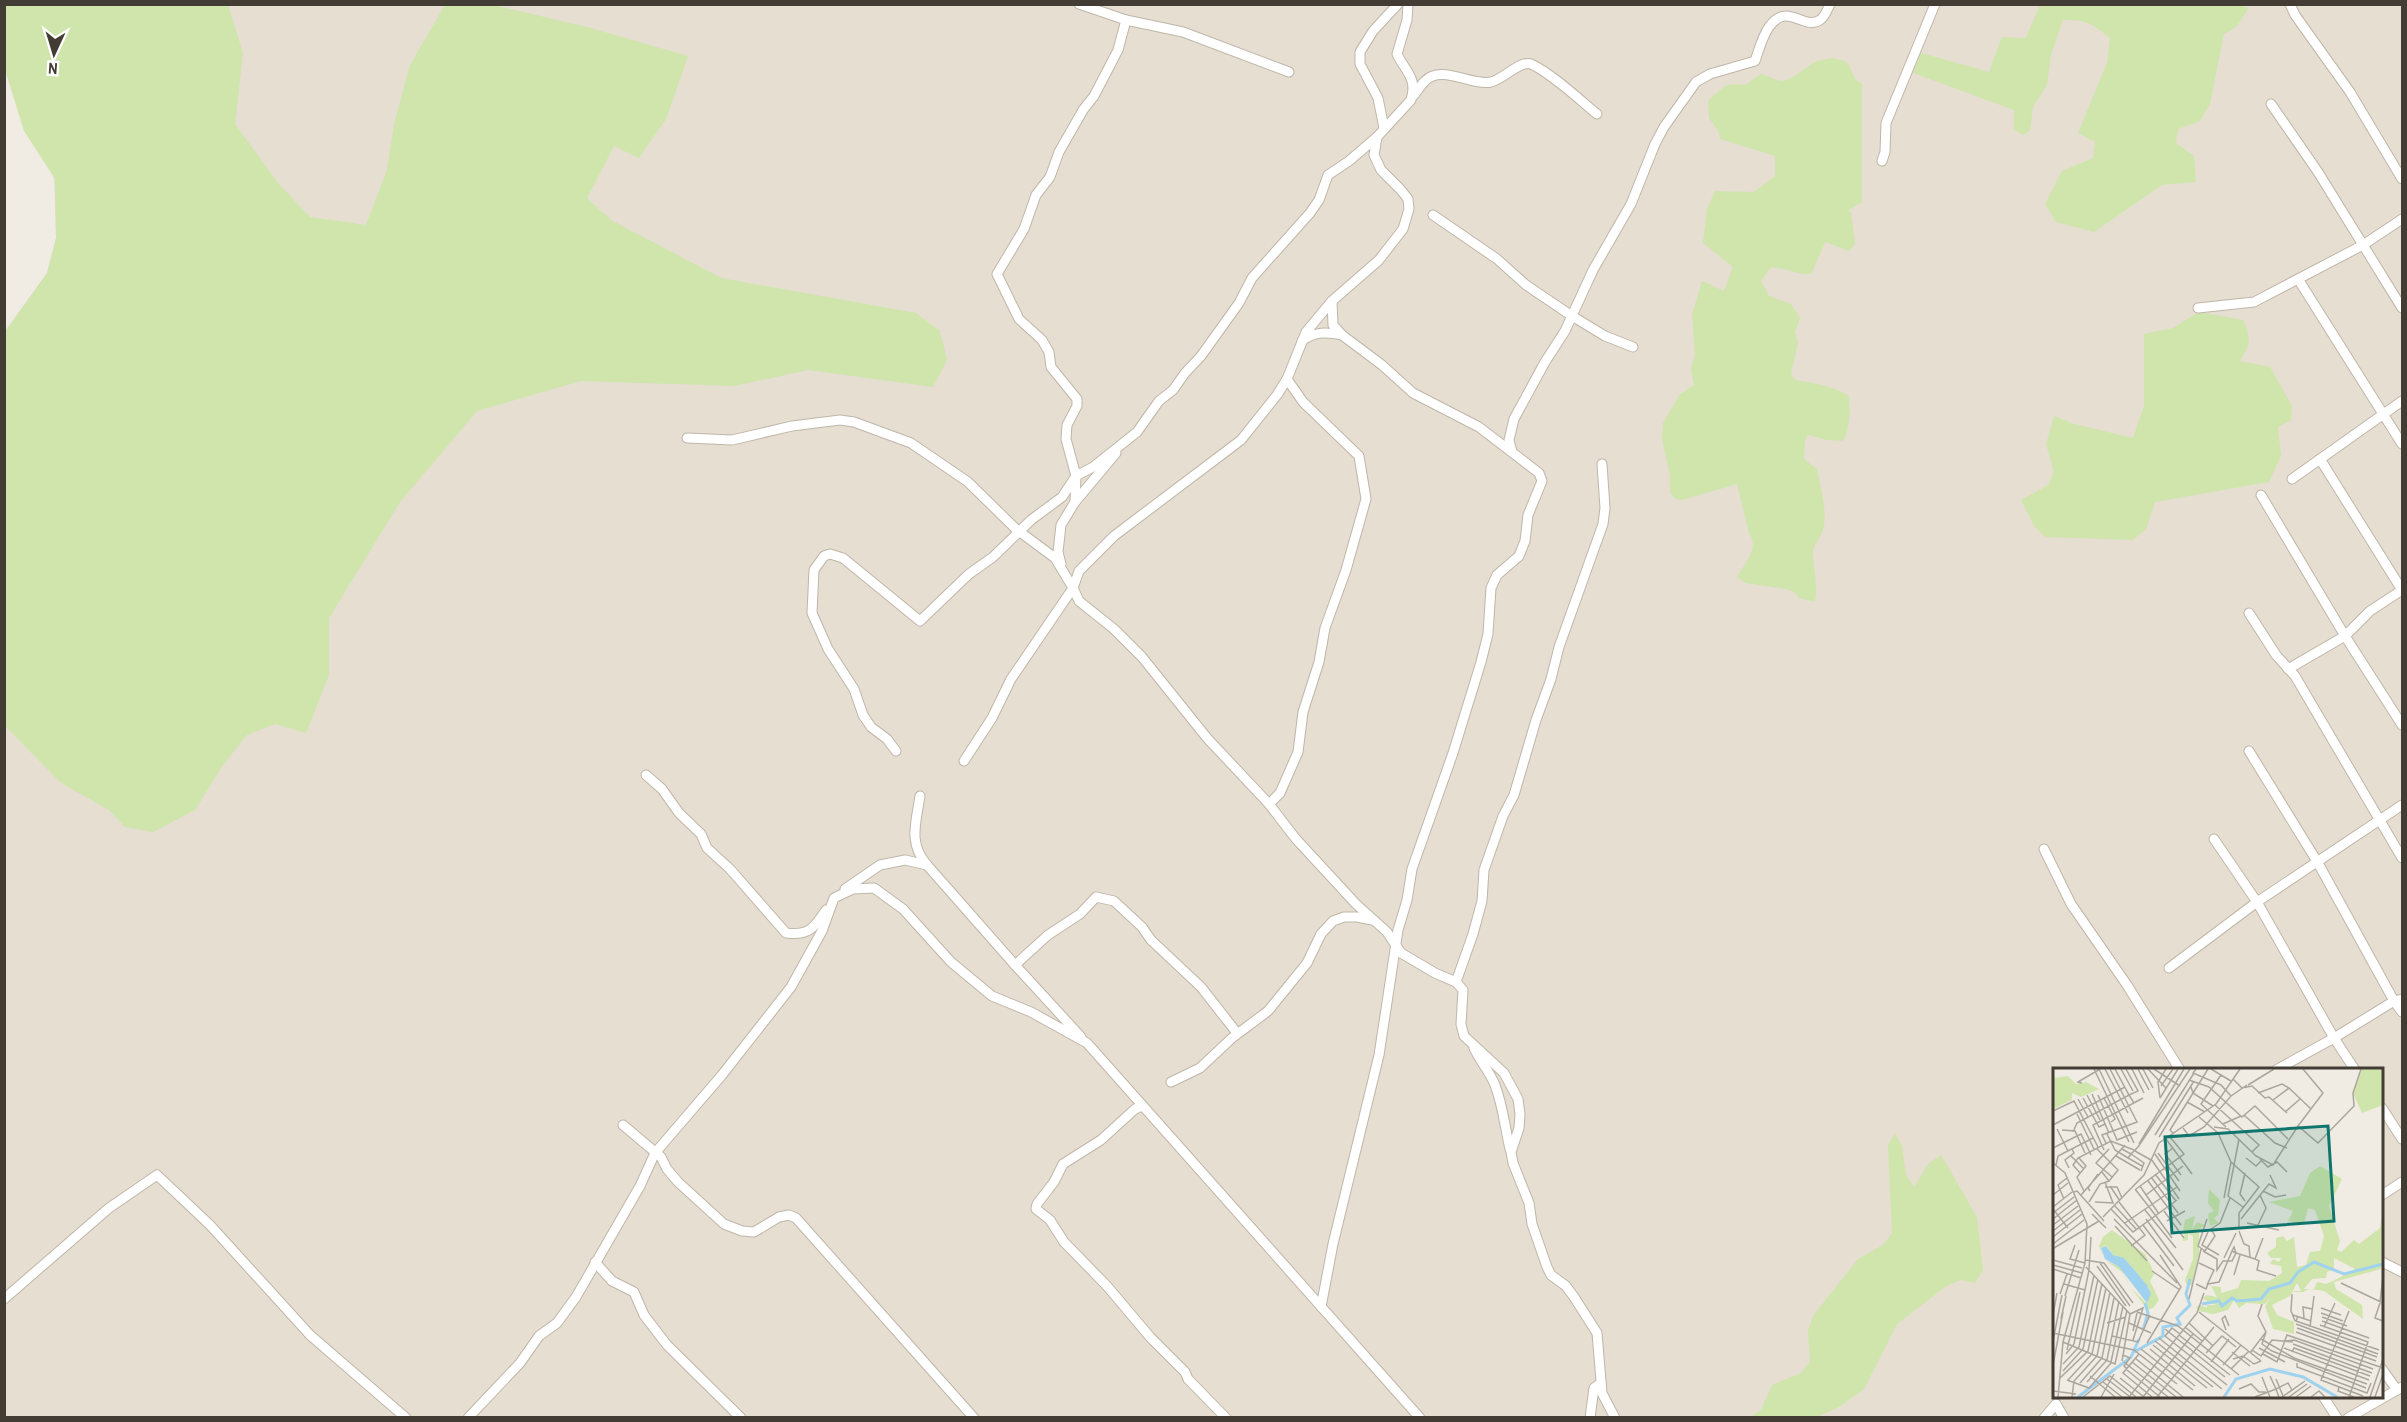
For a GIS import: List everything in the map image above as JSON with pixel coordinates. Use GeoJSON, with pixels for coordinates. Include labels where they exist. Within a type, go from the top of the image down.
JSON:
{"type":"FeatureCollection","features":[{"type":"Feature","properties":{"kind":"street"},"geometry":{"type":"LineString","coordinates":[[1079,4],[1126,20],[1184,32],[1261,59],[1288,72]]}},
{"type":"Feature","properties":{"kind":"street"},"geometry":{"type":"LineString","coordinates":[[1384,128],[1378,98],[1360,64],[1360,52],[1373,30],[1398,4]]}},
{"type":"Feature","properties":{"kind":"street"},"geometry":{"type":"LineString","coordinates":[[1408,4],[1407,20],[1396,54],[1401,64],[1410,72],[1414,83],[1411,100]]}},
{"type":"Feature","properties":{"kind":"street"},"geometry":{"type":"LineString","coordinates":[[1512,452],[1509,440],[1514,419],[1572,316],[1593,270],[1631,204],[1655,144],[1696,82],[1710,74],[1755,61],[1769,27],[1778,18],[1793,16],[1814,22],[1822,18],[1830,4]]}},
{"type":"Feature","properties":{"kind":"street"},"geometry":{"type":"LineString","coordinates":[[1882,160],[1885,152],[1886,123],[1935,4]]}},
{"type":"Feature","properties":{"kind":"street"},"geometry":{"type":"LineString","coordinates":[[2290,4],[2350,92],[2403,179]]}},
{"type":"Feature","properties":{"kind":"street"},"geometry":{"type":"LineString","coordinates":[[1075,502],[1076,476],[1066,439],[1066,426],[1077,406],[1077,399],[1051,367],[1049,352],[1042,340],[1019,320],[997,274],[1024,229],[1036,195],[1050,177],[1059,152],[1083,110],[1094,96],[1118,50],[1126,20]]}},
{"type":"Feature","properties":{"kind":"street"},"geometry":{"type":"LineString","coordinates":[[1062,567],[1058,552],[1061,525],[1075,502],[1145,423],[1159,400],[1173,390],[1193,366],[1239,303],[1252,278],[1310,213],[1319,200],[1328,175],[1349,161],[1377,137],[1411,100],[1425,80],[1433,75],[1448,75],[1488,83],[1510,74],[1520,64],[1528,63],[1597,114]]}},
{"type":"Feature","properties":{"kind":"street"},"geometry":{"type":"LineString","coordinates":[[2271,104],[2403,308]]}},
{"type":"Feature","properties":{"kind":"street"},"geometry":{"type":"LineString","coordinates":[[964,760],[992,718],[1011,679],[1073,588],[1079,571],[1114,536],[1241,440],[1287,379],[1306,332],[1332,301],[1379,260],[1403,229],[1407,218],[1408,199],[1381,170],[1376,161],[1374,155],[1377,137]]}},
{"type":"Feature","properties":{"kind":"street"},"geometry":{"type":"LineString","coordinates":[[1433,215],[1497,260],[1526,285],[1572,316],[1605,336],[1633,347]]}},
{"type":"Feature","properties":{"kind":"street"},"geometry":{"type":"LineString","coordinates":[[2199,308],[2254,302],[2363,245],[2403,219]]}},
{"type":"Feature","properties":{"kind":"street"},"geometry":{"type":"LineString","coordinates":[[2298,279],[2403,444]]}},
{"type":"Feature","properties":{"kind":"street"},"geometry":{"type":"LineString","coordinates":[[1321,1308],[1333,1244],[1379,1054],[1396,945],[1412,868],[1453,753],[1488,634],[1491,588],[1497,575],[1519,556],[1525,541],[1528,514],[1542,481],[1539,473],[1479,427],[1413,393],[1382,365],[1342,335],[1333,325],[1332,301]]}},
{"type":"Feature","properties":{"kind":"street"},"geometry":{"type":"LineString","coordinates":[[1302,341],[1310,335],[1323,333],[1342,335]]}},
{"type":"Feature","properties":{"kind":"street"},"geometry":{"type":"LineString","coordinates":[[1269,804],[1280,793],[1298,752],[1304,712],[1319,663],[1325,628],[1346,570],[1366,499],[1359,456],[1303,402],[1287,379]]}},
{"type":"Feature","properties":{"kind":"street"},"geometry":{"type":"LineString","coordinates":[[2292,479],[2403,401]]}},
{"type":"Feature","properties":{"kind":"street"},"geometry":{"type":"LineString","coordinates":[[687,438],[732,440],[792,426],[840,420],[854,422],[911,443],[968,482],[1019,531],[1055,558],[1079,601],[1136,650],[1208,738],[1269,804],[1296,839],[1401,952],[1435,973],[1456,982],[1463,990],[1461,1024],[1464,1036],[1503,1073],[1518,1099],[1519,1128],[1511,1152]]}},
{"type":"Feature","properties":{"kind":"street"},"geometry":{"type":"LineString","coordinates":[[896,751],[887,739],[871,728],[863,715],[854,689],[828,650],[812,613],[814,570],[824,556],[830,554],[843,558],[920,621],[1019,531],[1062,497],[1076,476],[1124,444]]}},
{"type":"Feature","properties":{"kind":"street"},"geometry":{"type":"LineString","coordinates":[[2288,669],[2345,636],[2370,611],[2403,590],[2320,459]]}},
{"type":"Feature","properties":{"kind":"street"},"geometry":{"type":"LineString","coordinates":[[1456,982],[1482,901],[1484,870],[1503,816],[1514,795],[1559,647],[1603,524],[1605,508],[1602,464]]}},
{"type":"Feature","properties":{"kind":"street"},"geometry":{"type":"LineString","coordinates":[[2261,495],[2345,636],[2403,725]]}},
{"type":"Feature","properties":{"kind":"street"},"geometry":{"type":"LineString","coordinates":[[2249,613],[2276,656],[2295,676],[2403,858]]}},
{"type":"Feature","properties":{"kind":"street"},"geometry":{"type":"LineString","coordinates":[[2249,751],[2318,863],[2403,1012]]}},
{"type":"Feature","properties":{"kind":"street"},"geometry":{"type":"LineString","coordinates":[[646,775],[662,789],[679,813],[701,834],[707,848],[786,933],[800,934],[814,927],[834,898],[880,865],[905,860],[927,865]]}},
{"type":"Feature","properties":{"kind":"street"},"geometry":{"type":"LineString","coordinates":[[921,796],[914,840],[919,855],[927,865],[1420,1418]]}},
{"type":"Feature","properties":{"kind":"street"},"geometry":{"type":"LineString","coordinates":[[2169,968],[2257,902],[2403,805]]}},
{"type":"Feature","properties":{"kind":"street"},"geometry":{"type":"LineString","coordinates":[[2214,839],[2257,902],[2334,1038],[2354,1068]]}},
{"type":"Feature","properties":{"kind":"street"},"geometry":{"type":"LineString","coordinates":[[2044,849],[2072,904],[2127,985],[2179,1068]]}},
{"type":"Feature","properties":{"kind":"street"},"geometry":{"type":"LineString","coordinates":[[468,1418],[520,1363],[539,1336],[557,1323],[576,1298],[640,1186],[655,1153],[722,1075],[791,987],[822,931],[834,898],[853,890],[874,888],[903,909],[951,962],[992,996],[1031,1012],[1087,1043]]}},
{"type":"Feature","properties":{"kind":"street"},"geometry":{"type":"LineString","coordinates":[[1015,965],[1048,935],[1080,914],[1096,897],[1101,897],[1114,901],[1142,927],[1151,940],[1201,987],[1238,1033]]}},
{"type":"Feature","properties":{"kind":"street"},"geometry":{"type":"LineString","coordinates":[[1171,1082],[1200,1068],[1238,1033],[1268,1011],[1297,976],[1311,956],[1321,934],[1333,921],[1344,917],[1357,917],[1374,921]]}},
{"type":"Feature","properties":{"kind":"street"},"geometry":{"type":"LineString","coordinates":[[2280,1068],[2398,1000]]}},
{"type":"Feature","properties":{"kind":"street"},"geometry":{"type":"LineString","coordinates":[[1472,1043],[1481,1063],[1494,1082],[1511,1152],[1529,1203],[1532,1224],[1546,1267],[1551,1275],[1570,1291],[1597,1333],[1602,1393],[1615,1418]]}},
{"type":"Feature","properties":{"kind":"street"},"geometry":{"type":"LineString","coordinates":[[1142,1106],[1135,1109],[1101,1140],[1063,1164],[1054,1182],[1036,1204],[1036,1209],[1050,1220],[1064,1242],[1107,1286],[1150,1337],[1226,1418]]}},
{"type":"Feature","properties":{"kind":"street"},"geometry":{"type":"LineString","coordinates":[[2383,1109],[2403,1139]]}},
{"type":"Feature","properties":{"kind":"street"},"geometry":{"type":"LineString","coordinates":[[623,1125],[661,1156],[678,1182],[724,1224],[742,1231],[754,1232],[779,1217],[789,1215],[796,1218],[974,1418]]}},
{"type":"Feature","properties":{"kind":"street"},"geometry":{"type":"LineString","coordinates":[[4,1299],[109,1208],[157,1175],[210,1225],[310,1335],[406,1418]]}},
{"type":"Feature","properties":{"kind":"street"},"geometry":{"type":"LineString","coordinates":[[2383,1194],[2403,1182]]}},
{"type":"Feature","properties":{"kind":"street"},"geometry":{"type":"LineString","coordinates":[[595,1262],[612,1281],[634,1292],[644,1316],[667,1345],[741,1418]]}},
{"type":"Feature","properties":{"kind":"street"},"geometry":{"type":"LineString","coordinates":[[2383,1262],[2403,1272]]}},
{"type":"Feature","properties":{"kind":"street"},"geometry":{"type":"LineString","coordinates":[[2348,1418],[2400,1389],[2383,1370]]}},
{"type":"Feature","properties":{"kind":"street"},"geometry":{"type":"LineString","coordinates":[[1590,1418],[1594,1388],[1601,1383]]}},
{"type":"Feature","properties":{"kind":"street"},"geometry":{"type":"LineString","coordinates":[[2324,1398],[2337,1418]]}},
{"type":"Feature","properties":{"kind":"street"},"geometry":{"type":"LineString","coordinates":[[2044,1418],[2056,1404],[2064,1418]]}},
{"type":"Feature","properties":{"kind":"shaded area"},"geometry":{"type":"Polygon","coordinates":[[[48,5],[2402,5],[2402,1417],[5,1418],[4,332],[47,273],[56,238],[48,5]]]}},
{"type":"Feature","properties":{"kind":"green space"},"geometry":{"type":"Polygon","coordinates":[[[4,5],[228,5],[243,53],[235,124],[278,183],[310,217],[366,225],[387,170],[394,124],[410,65],[445,5],[493,5],[587,27],[688,56],[666,119],[639,158],[614,146],[587,198],[611,220],[721,278],[916,313],[940,331],[947,360],[933,387],[808,370],[734,386],[581,381],[477,411],[400,502],[329,618],[329,675],[306,733],[275,724],[247,735],[223,765],[195,810],[153,832],[125,827],[109,810],[61,783],[5,726],[5,332],[47,273],[56,238],[55,179],[24,131],[5,70],[4,5]]]}},
{"type":"Feature","properties":{"kind":"green space"},"geometry":{"type":"Polygon","coordinates":[[[2040,5],[2238,5],[2249,8],[2236,27],[2224,34],[2210,104],[2200,121],[2178,129],[2176,143],[2194,156],[2196,182],[2162,185],[2094,232],[2056,222],[2045,204],[2062,171],[2093,158],[2095,142],[2078,133],[2107,63],[2110,38],[2089,23],[2063,20],[2051,55],[2047,85],[2033,107],[2030,130],[2024,135],[2014,130],[2014,110],[1913,73],[1921,53],[1989,72],[2002,37],[2026,38],[2040,5]]]}},
{"type":"Feature","properties":{"kind":"green space"},"geometry":{"type":"Polygon","coordinates":[[[1833,58],[1847,62],[1856,80],[1862,84],[1862,202],[1849,210],[1855,244],[1849,251],[1825,242],[1812,273],[1802,274],[1781,268],[1770,268],[1761,281],[1769,296],[1791,304],[1800,318],[1795,332],[1798,343],[1791,374],[1795,380],[1835,389],[1848,395],[1849,400],[1850,412],[1843,441],[1808,435],[1805,441],[1804,459],[1817,469],[1825,515],[1823,530],[1813,552],[1815,602],[1799,598],[1794,592],[1786,589],[1745,583],[1737,577],[1750,555],[1753,544],[1737,484],[1682,500],[1674,498],[1670,492],[1670,475],[1662,439],[1663,423],[1680,394],[1694,385],[1691,369],[1695,355],[1692,315],[1702,281],[1724,291],[1733,267],[1703,243],[1707,209],[1715,191],[1754,192],[1775,176],[1775,156],[1720,139],[1719,132],[1709,118],[1708,101],[1728,85],[1746,85],[1760,74],[1783,81],[1814,63],[1833,58]]]}},
{"type":"Feature","properties":{"kind":"green space"},"geometry":{"type":"Polygon","coordinates":[[[2199,312],[2243,320],[2249,341],[2240,361],[2270,367],[2292,406],[2291,420],[2278,427],[2281,456],[2269,482],[2155,502],[2146,529],[2133,540],[2045,537],[2034,526],[2021,500],[2048,485],[2054,472],[2046,444],[2054,416],[2074,424],[2133,438],[2144,406],[2144,334],[2173,328],[2199,312]]]}},
{"type":"Feature","properties":{"kind":"green space"},"geometry":{"type":"Polygon","coordinates":[[[1895,1133],[1902,1146],[1906,1175],[1914,1187],[1929,1163],[1941,1155],[1977,1217],[1983,1270],[1975,1283],[1960,1280],[1945,1287],[1897,1324],[1864,1389],[1839,1407],[1817,1417],[1749,1417],[1761,1410],[1772,1385],[1801,1373],[1810,1362],[1808,1331],[1813,1316],[1858,1259],[1883,1245],[1892,1233],[1888,1145],[1895,1133]]]}}]}
